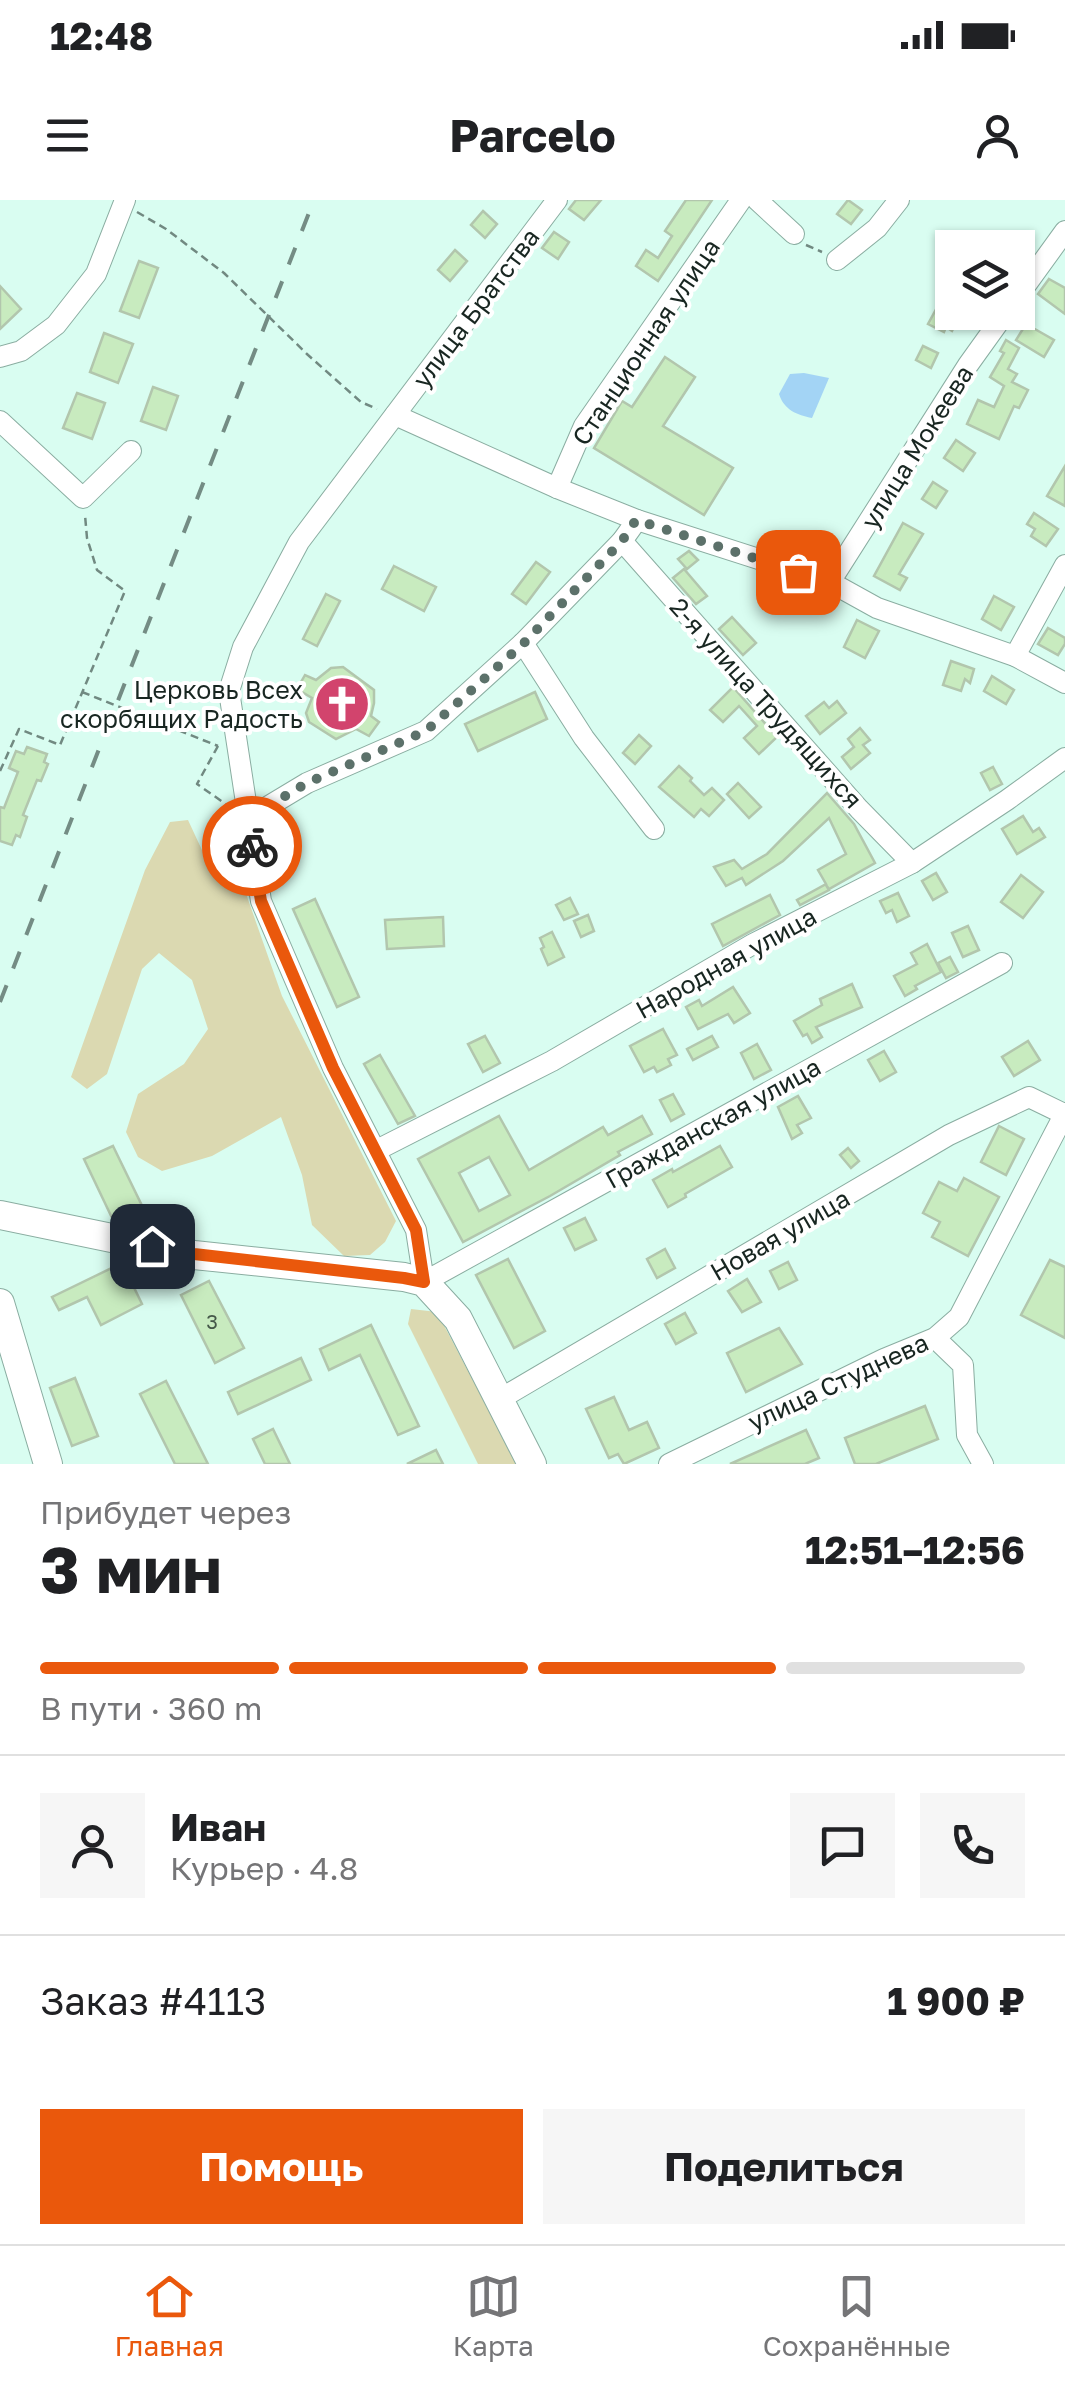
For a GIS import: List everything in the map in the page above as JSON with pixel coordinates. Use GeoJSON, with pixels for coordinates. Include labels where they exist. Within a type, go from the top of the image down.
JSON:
{"type":"FeatureCollection","features":[{"type":"Feature","properties":{"kind":"main road"},"geometry":{"type":"LineString","coordinates":[[0,1216],[194,1254],[424,1282],[458,1319],[532,1464]]}},
{"type":"Feature","properties":{"kind":"main road"},"geometry":{"type":"LineString","coordinates":[[0,1303],[48,1464]]}},
{"type":"Feature","properties":{"kind":"street","name":"улица Братства"},"geometry":{"type":"LineString","coordinates":[[424,1282],[416,1230],[333,1068],[261,901],[229,691],[243,648],[299,542],[557,200]]}},
{"type":"Feature","properties":{"kind":"street","name":"Станционная улица"},"geometry":{"type":"LineString","coordinates":[[557,488],[584,426],[741,200]]}},
{"type":"Feature","properties":{"kind":"street"},"geometry":{"type":"LineString","coordinates":[[757,200],[794,234]]}},
{"type":"Feature","properties":{"kind":"street"},"geometry":{"type":"LineString","coordinates":[[837,260],[877,228],[899,200]]}},
{"type":"Feature","properties":{"kind":"street"},"geometry":{"type":"LineString","coordinates":[[0,358],[21,351],[56,325],[96,274],[123,201]]}},
{"type":"Feature","properties":{"kind":"street"},"geometry":{"type":"LineString","coordinates":[[1035,272],[1065,230]]}},
{"type":"Feature","properties":{"kind":"street","name":"улица Мокеева"},"geometry":{"type":"LineString","coordinates":[[830,582],[993,330]]}},
{"type":"Feature","properties":{"kind":"street"},"geometry":{"type":"LineString","coordinates":[[395,416],[636,520],[830,582],[878,608],[1015,656],[1065,684]]}},
{"type":"Feature","properties":{"kind":"street"},"geometry":{"type":"LineString","coordinates":[[0,421],[83,498],[132,451]]}},
{"type":"Feature","properties":{"kind":"street"},"geometry":{"type":"LineString","coordinates":[[247,819],[307,783],[426,731],[524,643],[622,541],[636,520]]}},
{"type":"Feature","properties":{"kind":"street","name":"2-я улица Трудящихся"},"geometry":{"type":"LineString","coordinates":[[622,541],[912,863]]}},
{"type":"Feature","properties":{"kind":"street"},"geometry":{"type":"LineString","coordinates":[[1015,656],[1065,565]]}},
{"type":"Feature","properties":{"kind":"street"},"geometry":{"type":"LineString","coordinates":[[524,643],[584,738],[654,829]]}},
{"type":"Feature","properties":{"kind":"street","name":"Народная улица"},"geometry":{"type":"LineString","coordinates":[[376,1150],[552,1061],[753,944],[912,863],[1065,758]]}},
{"type":"Feature","properties":{"kind":"street","name":"Гражданская улица"},"geometry":{"type":"LineString","coordinates":[[424,1282],[1002,963]]}},
{"type":"Feature","properties":{"kind":"street","name":"Новая улица"},"geometry":{"type":"LineString","coordinates":[[500,1399],[949,1135],[1030,1096],[1065,1114]]}},
{"type":"Feature","properties":{"kind":"street","name":"улица Студнева"},"geometry":{"type":"LineString","coordinates":[[670,1464],[935,1338],[959,1317],[1065,1114]]}},
{"type":"Feature","properties":{"kind":"street"},"geometry":{"type":"LineString","coordinates":[[935,1338],[964,1364],[967,1434],[983,1464]]}},
{"type":"Feature","properties":{"kind":"path"},"geometry":{"type":"LineString","coordinates":[[123,201],[224,273],[361,402],[395,416]]}},
{"type":"Feature","properties":{"kind":"path"},"geometry":{"type":"LineString","coordinates":[[794,234],[808,246],[837,260]]}},
{"type":"Feature","properties":{"kind":"path"},"geometry":{"type":"LineString","coordinates":[[0,770],[19,729],[60,745],[125,590],[97,570],[87,538],[83,498]]}},
{"type":"Feature","properties":{"kind":"path"},"geometry":{"type":"LineString","coordinates":[[82,692],[218,746],[197,784],[247,819]]}},
{"type":"Feature","properties":{"kind":"shaded area"},"geometry":{"type":"Polygon","coordinates":[[[188,820],[208,863],[235,853],[282,996],[396,1221],[385,1242],[370,1255],[344,1256],[312,1225],[302,1175],[281,1117],[212,1156],[162,1171],[138,1157],[126,1132],[138,1094],[184,1064],[208,1029],[192,980],[159,953],[142,969],[107,1074],[87,1089],[71,1077],[145,870],[170,822],[188,820]]]}},
{"type":"Feature","properties":{"kind":"shaded area"},"geometry":{"type":"Polygon","coordinates":[[[411,1309],[437,1312],[517,1464],[478,1464],[408,1324],[411,1309]]]}},
{"type":"Feature","properties":{"kind":"water"},"geometry":{"type":"Polygon","coordinates":[[[790,374],[829,378],[812,418],[792,411],[779,394],[790,374]]]}},
{"type":"Feature","properties":{"kind":"building"},"geometry":{"type":"Polygon","coordinates":[[[576,200],[601,200],[584,220],[569,209],[576,200]]]}},
{"type":"Feature","properties":{"kind":"building"},"geometry":{"type":"Polygon","coordinates":[[[686,200],[712,200],[658,281],[636,266],[646,250],[658,258],[672,236],[665,231],[686,200]]]}},
{"type":"Feature","properties":{"kind":"building"},"geometry":{"type":"Polygon","coordinates":[[[848,200],[862,210],[851,224],[837,214],[848,200]]]}},
{"type":"Feature","properties":{"kind":"building"},"geometry":{"type":"Polygon","coordinates":[[[483,211],[497,224],[485,238],[471,225],[483,211]]]}},
{"type":"Feature","properties":{"kind":"building"},"geometry":{"type":"Polygon","coordinates":[[[554,232],[569,242],[558,259],[542,248],[554,232]]]}},
{"type":"Feature","properties":{"kind":"building"},"geometry":{"type":"Polygon","coordinates":[[[455,250],[467,261],[450,281],[438,270],[455,250]]]}},
{"type":"Feature","properties":{"kind":"building"},"geometry":{"type":"Polygon","coordinates":[[[139,261],[158,268],[139,318],[120,311],[139,261]]]}},
{"type":"Feature","properties":{"kind":"building"},"geometry":{"type":"Polygon","coordinates":[[[1049,279],[1065,288],[1065,314],[1038,294],[1049,279]]]}},
{"type":"Feature","properties":{"kind":"building"},"geometry":{"type":"Polygon","coordinates":[[[0,286],[21,309],[0,329],[0,286]]]}},
{"type":"Feature","properties":{"kind":"building"},"geometry":{"type":"Polygon","coordinates":[[[1035,329],[1054,340],[1044,357],[1016,340],[1022,330],[1035,329]]]}},
{"type":"Feature","properties":{"kind":"building"},"geometry":{"type":"Polygon","coordinates":[[[104,333],[133,344],[118,383],[90,372],[104,333]]]}},
{"type":"Feature","properties":{"kind":"building"},"geometry":{"type":"Polygon","coordinates":[[[1006,340],[1019,348],[1008,369],[1017,374],[1012,382],[1028,390],[1019,408],[1014,406],[999,439],[967,424],[978,400],[994,407],[1004,386],[990,377],[1004,353],[1000,351],[1006,340]]]}},
{"type":"Feature","properties":{"kind":"building"},"geometry":{"type":"Polygon","coordinates":[[[923,346],[938,353],[931,368],[916,360],[923,346]]]}},
{"type":"Feature","properties":{"kind":"building"},"geometry":{"type":"Polygon","coordinates":[[[665,357],[695,377],[663,426],[733,468],[704,515],[594,448],[622,401],[632,407],[665,357]]]}},
{"type":"Feature","properties":{"kind":"building"},"geometry":{"type":"Polygon","coordinates":[[[153,387],[178,396],[166,430],[141,421],[153,387]]]}},
{"type":"Feature","properties":{"kind":"building"},"geometry":{"type":"Polygon","coordinates":[[[77,393],[105,403],[92,439],[63,428],[77,393]]]}},
{"type":"Feature","properties":{"kind":"building"},"geometry":{"type":"Polygon","coordinates":[[[956,440],[975,453],[963,471],[944,458],[956,440]]]}},
{"type":"Feature","properties":{"kind":"building"},"geometry":{"type":"Polygon","coordinates":[[[1065,466],[1065,506],[1047,496],[1065,466]]]}},
{"type":"Feature","properties":{"kind":"building"},"geometry":{"type":"Polygon","coordinates":[[[933,482],[947,491],[936,508],[922,499],[933,482]]]}},
{"type":"Feature","properties":{"kind":"building"},"geometry":{"type":"Polygon","coordinates":[[[1034,513],[1058,529],[1046,546],[1031,536],[1035,529],[1027,524],[1034,513]]]}},
{"type":"Feature","properties":{"kind":"building"},"geometry":{"type":"Polygon","coordinates":[[[903,523],[923,534],[899,574],[907,578],[900,590],[874,576],[903,523]]]}},
{"type":"Feature","properties":{"kind":"building"},"geometry":{"type":"Polygon","coordinates":[[[689,551],[698,560],[687,569],[678,559],[689,551]]]}},
{"type":"Feature","properties":{"kind":"building"},"geometry":{"type":"Polygon","coordinates":[[[536,562],[550,572],[526,604],[512,594],[536,562]]]}},
{"type":"Feature","properties":{"kind":"building"},"geometry":{"type":"Polygon","coordinates":[[[394,566],[436,587],[424,611],[382,589],[394,566]]]}},
{"type":"Feature","properties":{"kind":"building"},"geometry":{"type":"Polygon","coordinates":[[[684,569],[707,596],[696,604],[673,578],[684,569]]]}},
{"type":"Feature","properties":{"kind":"building"},"geometry":{"type":"Polygon","coordinates":[[[326,594],[340,601],[317,646],[303,639],[326,594]]]}},
{"type":"Feature","properties":{"kind":"building"},"geometry":{"type":"Polygon","coordinates":[[[994,596],[1014,607],[1001,630],[982,619],[994,596]]]}},
{"type":"Feature","properties":{"kind":"building"},"geometry":{"type":"Polygon","coordinates":[[[732,617],[756,643],[743,655],[719,629],[732,617]]]}},
{"type":"Feature","properties":{"kind":"building"},"geometry":{"type":"Polygon","coordinates":[[[857,620],[879,631],[865,658],[844,647],[857,620]]]}},
{"type":"Feature","properties":{"kind":"building"},"geometry":{"type":"Polygon","coordinates":[[[1048,628],[1065,638],[1058,655],[1038,644],[1048,628]]]}},
{"type":"Feature","properties":{"kind":"building"},"geometry":{"type":"Polygon","coordinates":[[[951,661],[974,669],[970,683],[965,679],[961,691],[943,685],[951,661]]]}},
{"type":"Feature","properties":{"kind":"building","name":"Церковь Всех скорбящих Радость"},"geometry":{"type":"Polygon","coordinates":[[[343,667],[374,690],[371,716],[379,722],[369,736],[356,729],[336,739],[309,722],[306,713],[312,698],[297,689],[305,675],[316,680],[331,668],[343,667]]]}},
{"type":"Feature","properties":{"kind":"building"},"geometry":{"type":"Polygon","coordinates":[[[992,676],[1014,690],[1006,704],[984,691],[992,676]]]}},
{"type":"Feature","properties":{"kind":"building"},"geometry":{"type":"Polygon","coordinates":[[[733,687],[777,737],[759,754],[744,738],[757,726],[739,706],[723,722],[710,710],[733,687]]]}},
{"type":"Feature","properties":{"kind":"building"},"geometry":{"type":"Polygon","coordinates":[[[535,692],[547,719],[478,751],[465,724],[535,692]]]}},
{"type":"Feature","properties":{"kind":"building"},"geometry":{"type":"Polygon","coordinates":[[[837,701],[846,713],[820,734],[806,716],[824,702],[829,708],[837,701]]]}},
{"type":"Feature","properties":{"kind":"building"},"geometry":{"type":"Polygon","coordinates":[[[860,728],[870,740],[863,745],[870,753],[851,769],[842,757],[854,747],[848,739],[860,728]]]}},
{"type":"Feature","properties":{"kind":"building"},"geometry":{"type":"Polygon","coordinates":[[[639,735],[651,746],[635,764],[623,753],[639,735]]]}},
{"type":"Feature","properties":{"kind":"building"},"geometry":{"type":"Polygon","coordinates":[[[27,747],[47,754],[44,762],[48,764],[23,815],[27,817],[20,837],[16,835],[12,845],[0,841],[0,807],[4,808],[18,772],[9,768],[16,751],[24,754],[27,747]]]}},
{"type":"Feature","properties":{"kind":"building"},"geometry":{"type":"Polygon","coordinates":[[[679,766],[704,795],[712,788],[724,800],[709,816],[701,809],[694,817],[659,787],[679,766]]]}},
{"type":"Feature","properties":{"kind":"building"},"geometry":{"type":"Polygon","coordinates":[[[993,767],[1002,784],[990,790],[981,773],[993,767]]]}},
{"type":"Feature","properties":{"kind":"building"},"geometry":{"type":"Polygon","coordinates":[[[738,783],[761,807],[749,818],[727,794],[738,783]]]}},
{"type":"Feature","properties":{"kind":"building"},"geometry":{"type":"Polygon","coordinates":[[[827,793],[854,824],[875,863],[829,889],[826,885],[829,890],[800,905],[797,900],[826,884],[818,870],[846,854],[829,818],[783,861],[746,885],[742,878],[726,886],[714,867],[734,860],[742,869],[767,854],[827,793]]]}},
{"type":"Feature","properties":{"kind":"building"},"geometry":{"type":"Polygon","coordinates":[[[1023,816],[1033,832],[1039,828],[1045,837],[1017,854],[1002,829],[1023,816]]]}},
{"type":"Feature","properties":{"kind":"building"},"geometry":{"type":"Polygon","coordinates":[[[936,873],[947,892],[933,900],[922,881],[936,873]]]}},
{"type":"Feature","properties":{"kind":"building"},"geometry":{"type":"Polygon","coordinates":[[[1021,875],[1043,892],[1023,918],[1001,902],[1021,875]]]}},
{"type":"Feature","properties":{"kind":"building"},"geometry":{"type":"Polygon","coordinates":[[[898,893],[909,916],[897,922],[892,910],[886,913],[880,901],[898,893]]]}},
{"type":"Feature","properties":{"kind":"building"},"geometry":{"type":"Polygon","coordinates":[[[770,895],[780,915],[723,946],[712,924],[770,895]]]}},
{"type":"Feature","properties":{"kind":"building"},"geometry":{"type":"Polygon","coordinates":[[[570,898],[578,914],[564,920],[556,905],[570,898]]]}},
{"type":"Feature","properties":{"kind":"building"},"geometry":{"type":"Polygon","coordinates":[[[315,899],[359,997],[337,1007],[293,909],[315,899]]]}},
{"type":"Feature","properties":{"kind":"building"},"geometry":{"type":"Polygon","coordinates":[[[588,915],[594,931],[581,937],[574,921],[588,915]]]}},
{"type":"Feature","properties":{"kind":"building"},"geometry":{"type":"Polygon","coordinates":[[[443,917],[444,946],[387,949],[385,920],[443,917]]]}},
{"type":"Feature","properties":{"kind":"building"},"geometry":{"type":"Polygon","coordinates":[[[968,926],[979,950],[963,957],[952,933],[968,926]]]}},
{"type":"Feature","properties":{"kind":"building"},"geometry":{"type":"Polygon","coordinates":[[[552,932],[564,957],[548,965],[540,938],[552,932]]]}},
{"type":"Feature","properties":{"kind":"building"},"geometry":{"type":"Polygon","coordinates":[[[927,944],[941,972],[905,996],[894,976],[917,964],[911,953],[927,944]]]}},
{"type":"Feature","properties":{"kind":"building"},"geometry":{"type":"Polygon","coordinates":[[[950,957],[958,972],[946,978],[938,963],[950,957]]]}},
{"type":"Feature","properties":{"kind":"building"},"geometry":{"type":"Polygon","coordinates":[[[852,984],[862,1007],[816,1027],[822,1037],[812,1043],[807,1034],[803,1036],[794,1021],[822,1005],[820,999],[852,984]]]}},
{"type":"Feature","properties":{"kind":"building"},"geometry":{"type":"Polygon","coordinates":[[[733,987],[750,1013],[734,1023],[728,1014],[698,1029],[686,1007],[699,1000],[702,1006],[733,987]]]}},
{"type":"Feature","properties":{"kind":"building"},"geometry":{"type":"Polygon","coordinates":[[[663,1029],[677,1055],[668,1059],[671,1065],[657,1072],[654,1067],[644,1072],[630,1046],[663,1029]]]}},
{"type":"Feature","properties":{"kind":"building"},"geometry":{"type":"Polygon","coordinates":[[[485,1036],[500,1063],[483,1072],[468,1044],[485,1036]]]}},
{"type":"Feature","properties":{"kind":"building"},"geometry":{"type":"Polygon","coordinates":[[[712,1036],[718,1047],[693,1060],[687,1049],[712,1036]]]}},
{"type":"Feature","properties":{"kind":"building"},"geometry":{"type":"Polygon","coordinates":[[[1028,1041],[1040,1060],[1014,1076],[1002,1057],[1028,1041]]]}},
{"type":"Feature","properties":{"kind":"building"},"geometry":{"type":"Polygon","coordinates":[[[757,1044],[771,1070],[754,1079],[741,1053],[757,1044]]]}},
{"type":"Feature","properties":{"kind":"building"},"geometry":{"type":"Polygon","coordinates":[[[884,1051],[896,1072],[880,1081],[868,1060],[884,1051]]]}},
{"type":"Feature","properties":{"kind":"building"},"geometry":{"type":"Polygon","coordinates":[[[380,1055],[415,1116],[398,1124],[364,1064],[380,1055]]]}},
{"type":"Feature","properties":{"kind":"building"},"geometry":{"type":"Polygon","coordinates":[[[673,1094],[684,1114],[671,1121],[660,1100],[673,1094]]]}},
{"type":"Feature","properties":{"kind":"building"},"geometry":{"type":"Polygon","coordinates":[[[798,1096],[811,1118],[797,1125],[802,1133],[792,1139],[778,1107],[798,1096]]]}},
{"type":"Feature","properties":{"kind":"building"},"geometry":{"type":"Polygon","coordinates":[[[499,1116],[529,1170],[603,1127],[608,1135],[642,1116],[652,1134],[550,1196],[463,1242],[418,1159],[499,1116]],[[489,1157],[459,1173],[479,1211],[510,1195],[489,1157]]]}},
{"type":"Feature","properties":{"kind":"building"},"geometry":{"type":"Polygon","coordinates":[[[999,1126],[1024,1139],[1006,1175],[981,1162],[999,1126]]]}},
{"type":"Feature","properties":{"kind":"building"},"geometry":{"type":"Polygon","coordinates":[[[113,1146],[146,1214],[126,1223],[113,1220],[84,1159],[113,1146]]]}},
{"type":"Feature","properties":{"kind":"building"},"geometry":{"type":"Polygon","coordinates":[[[720,1146],[732,1167],[668,1207],[653,1180],[720,1146]]]}},
{"type":"Feature","properties":{"kind":"building"},"geometry":{"type":"Polygon","coordinates":[[[848,1148],[859,1161],[851,1168],[840,1155],[848,1148]]]}},
{"type":"Feature","properties":{"kind":"building"},"geometry":{"type":"Polygon","coordinates":[[[964,1178],[999,1197],[968,1256],[932,1237],[940,1222],[923,1213],[939,1182],[957,1191],[964,1178]]]}},
{"type":"Feature","properties":{"kind":"building"},"geometry":{"type":"Polygon","coordinates":[[[585,1218],[596,1240],[575,1250],[564,1228],[585,1218]]]}},
{"type":"Feature","properties":{"kind":"building"},"geometry":{"type":"Polygon","coordinates":[[[665,1249],[675,1268],[657,1278],[647,1259],[665,1249]]]}},
{"type":"Feature","properties":{"kind":"building"},"geometry":{"type":"Polygon","coordinates":[[[508,1259],[545,1331],[514,1348],[476,1275],[508,1259]]]}},
{"type":"Feature","properties":{"kind":"building"},"geometry":{"type":"Polygon","coordinates":[[[1050,1260],[1065,1267],[1065,1338],[1021,1315],[1050,1260]]]}},
{"type":"Feature","properties":{"kind":"building"},"geometry":{"type":"Polygon","coordinates":[[[788,1262],[797,1280],[779,1289],[770,1271],[788,1262]]]}},
{"type":"Feature","properties":{"kind":"building"},"geometry":{"type":"Polygon","coordinates":[[[122,1263],[142,1304],[101,1325],[87,1297],[59,1310],[52,1297],[122,1263]]]}},
{"type":"Feature","properties":{"kind":"building"},"geometry":{"type":"Polygon","coordinates":[[[747,1279],[761,1302],[742,1312],[728,1291],[747,1279]]]}},
{"type":"Feature","properties":{"kind":"building"},"geometry":{"type":"Polygon","coordinates":[[[209,1281],[244,1348],[215,1363],[181,1295],[209,1281]]]}},
{"type":"Feature","properties":{"kind":"building"},"geometry":{"type":"Polygon","coordinates":[[[685,1313],[696,1333],[676,1344],[665,1324],[685,1313]]]}},
{"type":"Feature","properties":{"kind":"building"},"geometry":{"type":"Polygon","coordinates":[[[371,1325],[419,1426],[398,1435],[360,1355],[329,1370],[320,1349],[371,1325]]]}},
{"type":"Feature","properties":{"kind":"building"},"geometry":{"type":"Polygon","coordinates":[[[779,1328],[802,1364],[746,1392],[727,1353],[779,1328]]]}},
{"type":"Feature","properties":{"kind":"building"},"geometry":{"type":"Polygon","coordinates":[[[301,1358],[311,1380],[238,1414],[228,1392],[301,1358]]]}},
{"type":"Feature","properties":{"kind":"building"},"geometry":{"type":"Polygon","coordinates":[[[75,1378],[98,1436],[72,1446],[50,1388],[75,1378]]]}},
{"type":"Feature","properties":{"kind":"building"},"geometry":{"type":"Polygon","coordinates":[[[166,1381],[208,1464],[175,1464],[140,1394],[166,1381]]]}},
{"type":"Feature","properties":{"kind":"building"},"geometry":{"type":"Polygon","coordinates":[[[614,1397],[629,1430],[647,1422],[659,1448],[624,1464],[618,1454],[609,1458],[586,1409],[614,1397]]]}},
{"type":"Feature","properties":{"kind":"building"},"geometry":{"type":"Polygon","coordinates":[[[925,1406],[938,1439],[876,1464],[855,1464],[845,1438],[925,1406]]]}},
{"type":"Feature","properties":{"kind":"building"},"geometry":{"type":"Polygon","coordinates":[[[273,1429],[290,1464],[265,1464],[253,1439],[273,1429]]]}},
{"type":"Feature","properties":{"kind":"building"},"geometry":{"type":"Polygon","coordinates":[[[806,1430],[819,1458],[805,1464],[730,1464],[806,1430]]]}},
{"type":"Feature","properties":{"kind":"building"},"geometry":{"type":"Polygon","coordinates":[[[436,1450],[443,1464],[407,1464],[436,1450]]]}},
{"type":"Feature","properties":{"kind":"railway"},"geometry":{"type":"LineString","coordinates":[[0,1002],[314,200]]}},
{"type":"Feature","properties":{"kind":"way so far"},"geometry":{"type":"LineString","coordinates":[[252,846],[247,819],[307,783],[426,731],[524,643],[622,541],[636,520],[798,572]]}},
{"type":"Feature","properties":{"kind":"place","name":"Церковь Всех скорбящих Радость"},"geometry":{"type":"Point","coordinates":[342,704]}},
{"type":"Feature","properties":{"kind":"route"},"geometry":{"type":"LineString","coordinates":[[152,1246],[424,1282],[416,1230],[333,1068],[261,901],[252,846]]}}]}
